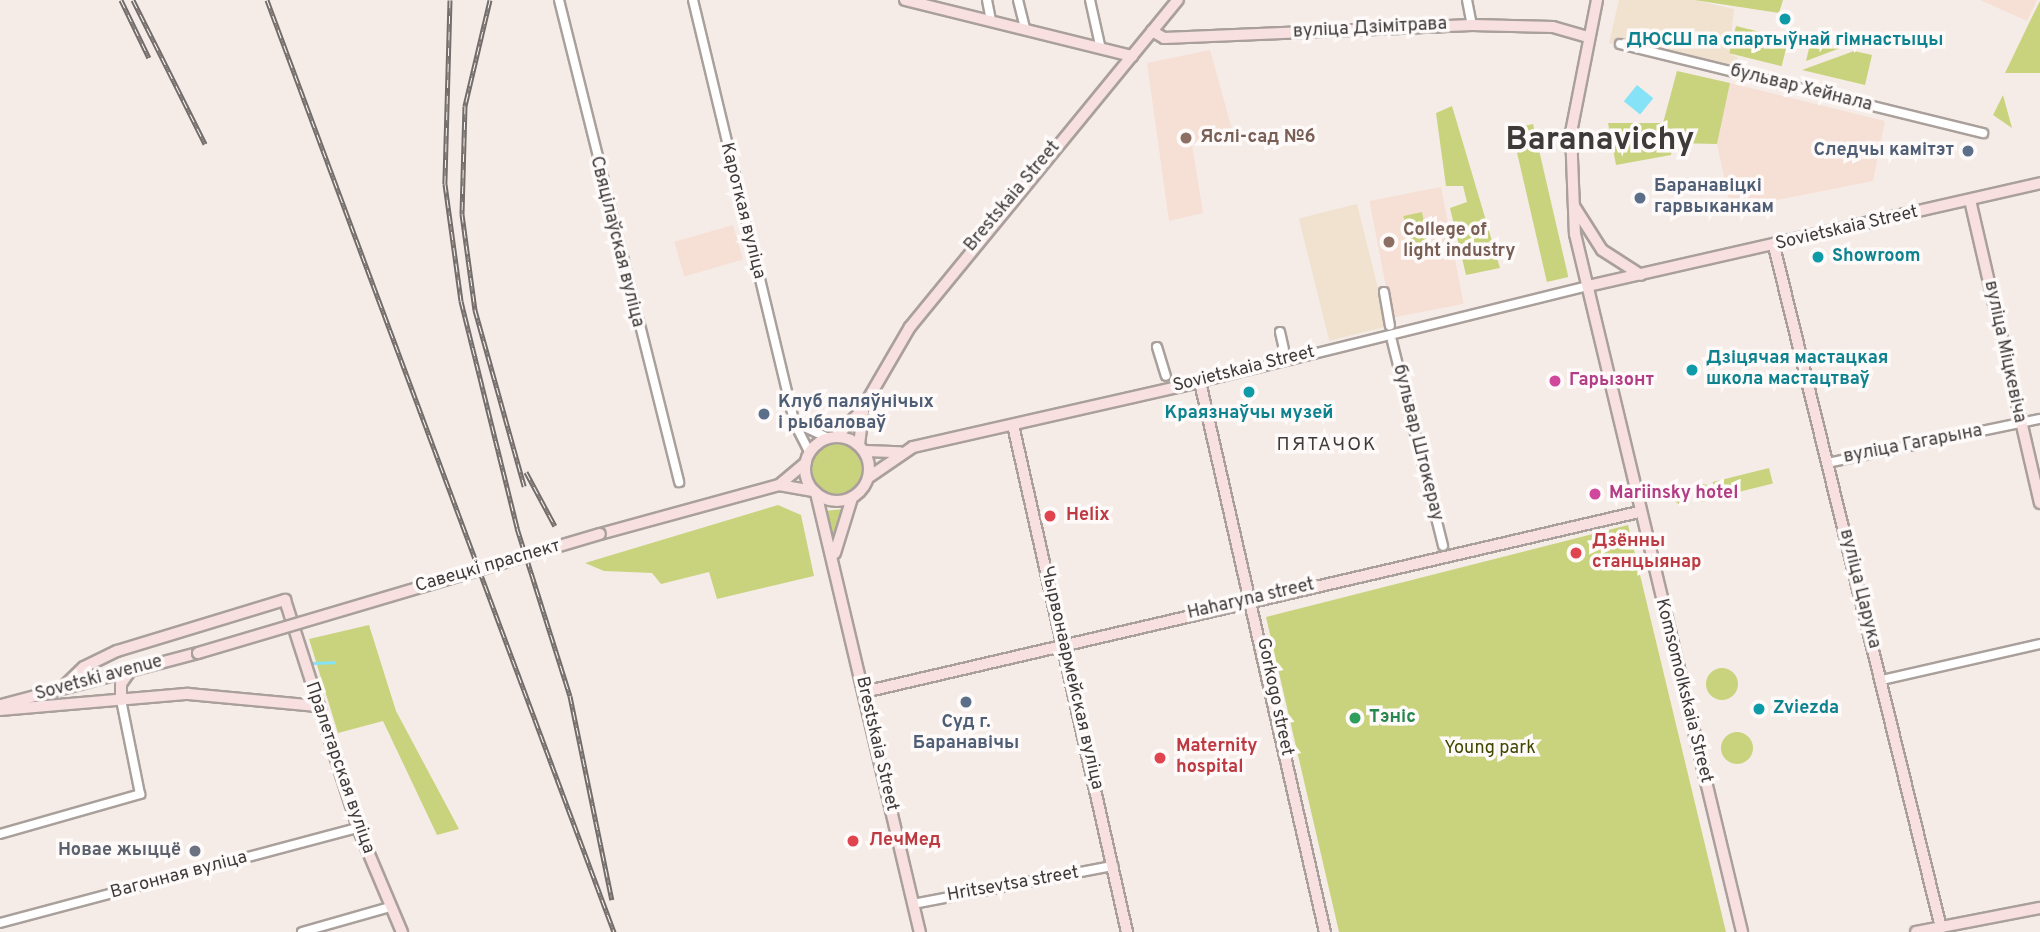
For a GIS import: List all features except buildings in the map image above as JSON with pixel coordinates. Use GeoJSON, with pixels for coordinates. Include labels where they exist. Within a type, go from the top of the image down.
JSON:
{"type":"FeatureCollection","features":[{"type":"Feature","properties":{"kind":"main road"},"geometry":{"type":"LineString","coordinates":[[905,0],[1100,44],[1132,56]]}},
{"type":"Feature","properties":{"kind":"main road","name":"Brestskaia Street"},"geometry":{"type":"LineString","coordinates":[[832,438],[864,406],[910,327],[960,260],[1178,0]]}},
{"type":"Feature","properties":{"kind":"main road","name":"Komsomolkskaia Street"},"geometry":{"type":"LineString","coordinates":[[1597,0],[1571,132],[1571,200],[1639,512],[1742,932]]}},
{"type":"Feature","properties":{"kind":"main road","name":"вуліца Дзімітрава"},"geometry":{"type":"LineString","coordinates":[[1152,31],[1164,38],[1472,25],[1553,27],[1589,37]]}},
{"type":"Feature","properties":{"kind":"main road","name":"Sovietskaia Street"},"geometry":{"type":"LineString","coordinates":[[1588,286],[1774,246],[2040,183]]}},
{"type":"Feature","properties":{"kind":"main road"},"geometry":{"type":"LineString","coordinates":[[1571,200],[1602,250],[1640,275]]}},
{"type":"Feature","properties":{"kind":"main road","name":"вуліца Міцкевіча"},"geometry":{"type":"LineString","coordinates":[[1970,200],[2040,503]]}},
{"type":"Feature","properties":{"kind":"main road","name":"вуліца Царука"},"geometry":{"type":"LineString","coordinates":[[1774,246],[1941,930]]}},
{"type":"Feature","properties":{"kind":"main road","name":"Sovietskaia Street"},"geometry":{"type":"LineString","coordinates":[[862,448],[900,452],[1200,382]]}},
{"type":"Feature","properties":{"kind":"main road","name":"Gorkogo street"},"geometry":{"type":"LineString","coordinates":[[1200,382],[1253,600],[1325,932]]}},
{"type":"Feature","properties":{"kind":"main road","name":"Brestskaia Street"},"geometry":{"type":"LineString","coordinates":[[862,448],[864,406]]}},
{"type":"Feature","properties":{"kind":"main road","name":"Чырвонаармейская вуліца"},"geometry":{"type":"LineString","coordinates":[[1013,425],[1127,932]]}},
{"type":"Feature","properties":{"kind":"main road"},"geometry":{"type":"LineString","coordinates":[[832,438],[862,448],[869,477],[852,498],[833,502],[815,492],[808,457],[832,438]]}},
{"type":"Feature","properties":{"kind":"main road","name":"Sovietskaia Street"},"geometry":{"type":"LineString","coordinates":[[869,477],[900,452]]}},
{"type":"Feature","properties":{"kind":"main road","name":"Савецкі праспект"},"geometry":{"type":"LineString","coordinates":[[779,485],[808,457]]}},
{"type":"Feature","properties":{"kind":"main road","name":"Савецкі праспект"},"geometry":{"type":"LineString","coordinates":[[198,653],[600,534],[779,485],[815,492]]}},
{"type":"Feature","properties":{"kind":"main road","name":"Brestskaia Street"},"geometry":{"type":"LineString","coordinates":[[815,492],[835,556],[920,932]]}},
{"type":"Feature","properties":{"kind":"main road","name":"Brestskaia Street"},"geometry":{"type":"LineString","coordinates":[[835,556],[852,498]]}},
{"type":"Feature","properties":{"kind":"main road","name":"Haharyna street"},"geometry":{"type":"LineString","coordinates":[[864,692],[1639,512]]}},
{"type":"Feature","properties":{"kind":"main road","name":"Пралетарская вуліца"},"geometry":{"type":"LineString","coordinates":[[62,688],[84,667],[154,639],[285,600],[358,828],[402,932]]}},
{"type":"Feature","properties":{"kind":"main road","name":"Sovetski avenue"},"geometry":{"type":"LineString","coordinates":[[0,707],[198,653]]}},
{"type":"Feature","properties":{"kind":"main road"},"geometry":{"type":"LineString","coordinates":[[121,700],[121,684],[130,671]]}},
{"type":"Feature","properties":{"kind":"main road"},"geometry":{"type":"LineString","coordinates":[[0,707],[203,694],[317,706]]}},
{"type":"Feature","properties":{"kind":"main road"},"geometry":{"type":"LineString","coordinates":[[1916,932],[1941,930],[2040,908]]}},
{"type":"Feature","properties":{"kind":"street","name":"Свяцілаўская вуліца"},"geometry":{"type":"LineString","coordinates":[[559,0],[679,482]]}},
{"type":"Feature","properties":{"kind":"street","name":"Кароткая вуліца"},"geometry":{"type":"LineString","coordinates":[[693,0],[794,422],[808,457]]}},
{"type":"Feature","properties":{"kind":"street"},"geometry":{"type":"LineString","coordinates":[[986,0],[991,20]]}},
{"type":"Feature","properties":{"kind":"street"},"geometry":{"type":"LineString","coordinates":[[1018,0],[1025,28]]}},
{"type":"Feature","properties":{"kind":"street"},"geometry":{"type":"LineString","coordinates":[[1090,0],[1100,44]]}},
{"type":"Feature","properties":{"kind":"street"},"geometry":{"type":"LineString","coordinates":[[1467,0],[1472,25]]}},
{"type":"Feature","properties":{"kind":"street","name":"бульвар Хейнала"},"geometry":{"type":"LineString","coordinates":[[1620,44],[1983,133]]}},
{"type":"Feature","properties":{"kind":"street","name":"Sovietskaia Street"},"geometry":{"type":"LineString","coordinates":[[1200,382],[1588,286]]}},
{"type":"Feature","properties":{"kind":"street"},"geometry":{"type":"LineString","coordinates":[[1384,292],[1390,325]]}},
{"type":"Feature","properties":{"kind":"street"},"geometry":{"type":"LineString","coordinates":[[1280,332],[1284,349]]}},
{"type":"Feature","properties":{"kind":"street","name":"бульвар Штокерау"},"geometry":{"type":"LineString","coordinates":[[1392,341],[1443,546]]}},
{"type":"Feature","properties":{"kind":"street"},"geometry":{"type":"LineString","coordinates":[[1157,347],[1166,376]]}},
{"type":"Feature","properties":{"kind":"street","name":"вуліца Гагарына"},"geometry":{"type":"LineString","coordinates":[[1827,463],[2040,419]]}},
{"type":"Feature","properties":{"kind":"street"},"geometry":{"type":"LineString","coordinates":[[794,422],[832,438]]}},
{"type":"Feature","properties":{"kind":"street"},"geometry":{"type":"LineString","coordinates":[[1882,680],[2040,644]]}},
{"type":"Feature","properties":{"kind":"street"},"geometry":{"type":"LineString","coordinates":[[0,834],[140,794],[121,700]]}},
{"type":"Feature","properties":{"kind":"street","name":"Вагонная вуліца"},"geometry":{"type":"LineString","coordinates":[[0,925],[358,828]]}},
{"type":"Feature","properties":{"kind":"street","name":"Hritsevtsa street"},"geometry":{"type":"LineString","coordinates":[[913,904],[1113,866]]}},
{"type":"Feature","properties":{"kind":"street"},"geometry":{"type":"LineString","coordinates":[[302,932],[390,907]]}},
{"type":"Feature","properties":{"kind":"street"},"geometry":{"type":"LineString","coordinates":[[0,925],[8,932]]}},
{"type":"Feature","properties":{"kind":"shaded area"},"geometry":{"type":"Polygon","coordinates":[[[1619,0],[1694,0],[1734,9],[1729,53],[1738,58],[1735,69],[1609,43],[1619,0]]]}},
{"type":"Feature","properties":{"kind":"shaded area"},"geometry":{"type":"Polygon","coordinates":[[[1980,0],[2037,0],[2027,21],[1980,0]]]}},
{"type":"Feature","properties":{"kind":"shaded area","name":"Яслі-сад №6"},"geometry":{"type":"Polygon","coordinates":[[[1210,50],[1233,133],[1192,144],[1203,213],[1169,221],[1147,63],[1210,50]]]}},
{"type":"Feature","properties":{"kind":"shaded area"},"geometry":{"type":"Polygon","coordinates":[[[1730,83],[1885,121],[1873,181],[1731,209],[1717,144],[1730,83]]]}},
{"type":"Feature","properties":{"kind":"shaded area"},"geometry":{"type":"Polygon","coordinates":[[[1441,187],[1464,304],[1392,318],[1369,201],[1441,187]]]}},
{"type":"Feature","properties":{"kind":"shaded area"},"geometry":{"type":"Polygon","coordinates":[[[1357,204],[1387,326],[1329,341],[1299,219],[1357,204]]]}},
{"type":"Feature","properties":{"kind":"shaded area"},"geometry":{"type":"Polygon","coordinates":[[[733,225],[743,260],[684,276],[674,242],[733,225]]]}},
{"type":"Feature","properties":{"kind":"green space"},"geometry":{"type":"Polygon","coordinates":[[[1694,0],[1783,0],[1779,13],[1694,0]]]}},
{"type":"Feature","properties":{"kind":"green space"},"geometry":{"type":"Polygon","coordinates":[[[2040,1],[2040,73],[2005,73],[2030,21],[2040,1]]]}},
{"type":"Feature","properties":{"kind":"green space"},"geometry":{"type":"Polygon","coordinates":[[[1736,26],[1788,39],[1782,66],[1729,53],[1736,26]]]}},
{"type":"Feature","properties":{"kind":"green space"},"geometry":{"type":"Polygon","coordinates":[[[1812,40],[1843,47],[1806,61],[1812,40]]]}},
{"type":"Feature","properties":{"kind":"green space"},"geometry":{"type":"Polygon","coordinates":[[[1854,51],[1872,55],[1865,85],[1802,70],[1854,51]]]}},
{"type":"Feature","properties":{"kind":"green space"},"geometry":{"type":"Polygon","coordinates":[[[1677,71],[1730,83],[1717,144],[1673,143],[1671,155],[1616,165],[1608,123],[1663,123],[1677,71]]]}},
{"type":"Feature","properties":{"kind":"green space"},"geometry":{"type":"Polygon","coordinates":[[[2003,95],[2012,128],[1993,115],[2003,95]]]}},
{"type":"Feature","properties":{"kind":"green space"},"geometry":{"type":"Polygon","coordinates":[[[1452,106],[1500,268],[1466,275],[1450,208],[1467,202],[1463,186],[1446,186],[1436,113],[1452,106]]]}},
{"type":"Feature","properties":{"kind":"green space"},"geometry":{"type":"Polygon","coordinates":[[[1533,124],[1568,277],[1547,282],[1512,129],[1533,124]]]}},
{"type":"Feature","properties":{"kind":"green space"},"geometry":{"type":"Polygon","coordinates":[[[1422,212],[1429,246],[1411,250],[1403,216],[1422,212]]]}},
{"type":"Feature","properties":{"kind":"green space"},"geometry":{"type":"Polygon","coordinates":[[[837,444],[855,451],[862,469],[855,487],[837,494],[819,487],[812,469],[819,451],[837,444]]]}},
{"type":"Feature","properties":{"kind":"green space"},"geometry":{"type":"Polygon","coordinates":[[[1769,468],[1773,484],[1717,498],[1713,482],[1769,468]]]}},
{"type":"Feature","properties":{"kind":"green space"},"geometry":{"type":"Polygon","coordinates":[[[1703,484],[1709,487],[1712,493],[1709,499],[1703,502],[1697,499],[1694,493],[1697,487],[1703,484]]]}},
{"type":"Feature","properties":{"kind":"green space"},"geometry":{"type":"Polygon","coordinates":[[[1681,488],[1687,490],[1687,502],[1681,504],[1675,502],[1673,496],[1675,490],[1681,488]]]}},
{"type":"Feature","properties":{"kind":"green space"},"geometry":{"type":"Polygon","coordinates":[[[778,505],[801,515],[814,576],[717,599],[709,572],[661,584],[652,573],[604,571],[585,563],[778,505]]]}},
{"type":"Feature","properties":{"kind":"green space"},"geometry":{"type":"Polygon","coordinates":[[[842,509],[837,525],[833,539],[825,511],[842,509]]]}},
{"type":"Feature","properties":{"kind":"green space","name":"Young park"},"geometry":{"type":"Polygon","coordinates":[[[1628,525],[1726,932],[1339,932],[1266,617],[1628,525]]]}},
{"type":"Feature","properties":{"kind":"green space"},"geometry":{"type":"Polygon","coordinates":[[[369,625],[396,711],[459,829],[437,835],[383,721],[338,733],[309,639],[369,625]]]}},
{"type":"Feature","properties":{"kind":"green space"},"geometry":{"type":"Polygon","coordinates":[[[1722,668],[1733,673],[1738,684],[1733,695],[1722,700],[1711,695],[1706,684],[1711,673],[1722,668]]]}},
{"type":"Feature","properties":{"kind":"green space"},"geometry":{"type":"Polygon","coordinates":[[[1737,732],[1748,737],[1753,748],[1748,759],[1737,764],[1726,759],[1721,748],[1726,737],[1737,732]]]}},
{"type":"Feature","properties":{"kind":"water"},"geometry":{"type":"Polygon","coordinates":[[[1637,85],[1653,98],[1640,115],[1624,101],[1637,85]]]}},
{"type":"Feature","properties":{"kind":"waterway"},"geometry":{"type":"LineString","coordinates":[[311,663],[334,662]]}},
{"type":"Feature","properties":{"kind":"railway"},"geometry":{"type":"LineString","coordinates":[[121,0],[149,58]]}},
{"type":"Feature","properties":{"kind":"railway"},"geometry":{"type":"LineString","coordinates":[[133,0],[205,144]]}},
{"type":"Feature","properties":{"kind":"railway"},"geometry":{"type":"LineString","coordinates":[[267,0],[614,932]]}},
{"type":"Feature","properties":{"kind":"railway"},"geometry":{"type":"LineString","coordinates":[[450,0],[445,184],[461,301],[517,528],[570,696],[612,900]]}},
{"type":"Feature","properties":{"kind":"railway"},"geometry":{"type":"LineString","coordinates":[[490,0],[465,106],[462,214],[475,310],[524,486]]}},
{"type":"Feature","properties":{"kind":"railway"},"geometry":{"type":"LineString","coordinates":[[526,472],[555,526]]}},
{"type":"Feature","properties":{"kind":"place","name":"ДЮСШ па спартыўнай гімнастыцы"},"geometry":{"type":"Point","coordinates":[1785,19]}},
{"type":"Feature","properties":{"kind":"place","name":"Яслі-сад №6"},"geometry":{"type":"Point","coordinates":[1186,138]}},
{"type":"Feature","properties":{"kind":"place","name":"Следчы камітэт"},"geometry":{"type":"Point","coordinates":[1968,151]}},
{"type":"Feature","properties":{"kind":"place","name":"Баранавіцкі гарвыканкам"},"geometry":{"type":"Point","coordinates":[1640,198]}},
{"type":"Feature","properties":{"kind":"place","name":"College of light industry"},"geometry":{"type":"Point","coordinates":[1389,242]}},
{"type":"Feature","properties":{"kind":"place","name":"Showroom"},"geometry":{"type":"Point","coordinates":[1818,257]}},
{"type":"Feature","properties":{"kind":"place","name":"Дзіцячая мастацкая школа мастацтваў"},"geometry":{"type":"Point","coordinates":[1692,370]}},
{"type":"Feature","properties":{"kind":"place","name":"Гарызонт"},"geometry":{"type":"Point","coordinates":[1555,381]}},
{"type":"Feature","properties":{"kind":"place","name":"Краязнаўчы музей"},"geometry":{"type":"Point","coordinates":[1249,392]}},
{"type":"Feature","properties":{"kind":"place","name":"Клуб паляўнічых і рыбаловаў"},"geometry":{"type":"Point","coordinates":[764,414]}},
{"type":"Feature","properties":{"kind":"place","name":"Mariinsky hotel"},"geometry":{"type":"Point","coordinates":[1595,494]}},
{"type":"Feature","properties":{"kind":"place","name":"Helix"},"geometry":{"type":"Point","coordinates":[1050,516]}},
{"type":"Feature","properties":{"kind":"place","name":"Дзённы станцыянар"},"geometry":{"type":"Point","coordinates":[1576,553]}},
{"type":"Feature","properties":{"kind":"place","name":"Суд г. Баранавічы"},"geometry":{"type":"Point","coordinates":[966,702]}},
{"type":"Feature","properties":{"kind":"place","name":"Zviezda"},"geometry":{"type":"Point","coordinates":[1759,709]}},
{"type":"Feature","properties":{"kind":"place","name":"Тэніс"},"geometry":{"type":"Point","coordinates":[1355,718]}},
{"type":"Feature","properties":{"kind":"place","name":"Maternity hospital"},"geometry":{"type":"Point","coordinates":[1160,758]}},
{"type":"Feature","properties":{"kind":"place","name":"ЛечМед"},"geometry":{"type":"Point","coordinates":[853,841]}},
{"type":"Feature","properties":{"kind":"place","name":"Новае жыццё"},"geometry":{"type":"Point","coordinates":[195,851]}},
{"type":"Feature","properties":{"kind":"district","name":"Baranavichy"},"geometry":{"type":"Point","coordinates":[1600,141]}},
{"type":"Feature","properties":{"kind":"district","name":"ПЯТАЧОК"},"geometry":{"type":"Point","coordinates":[1327,446]}}]}
